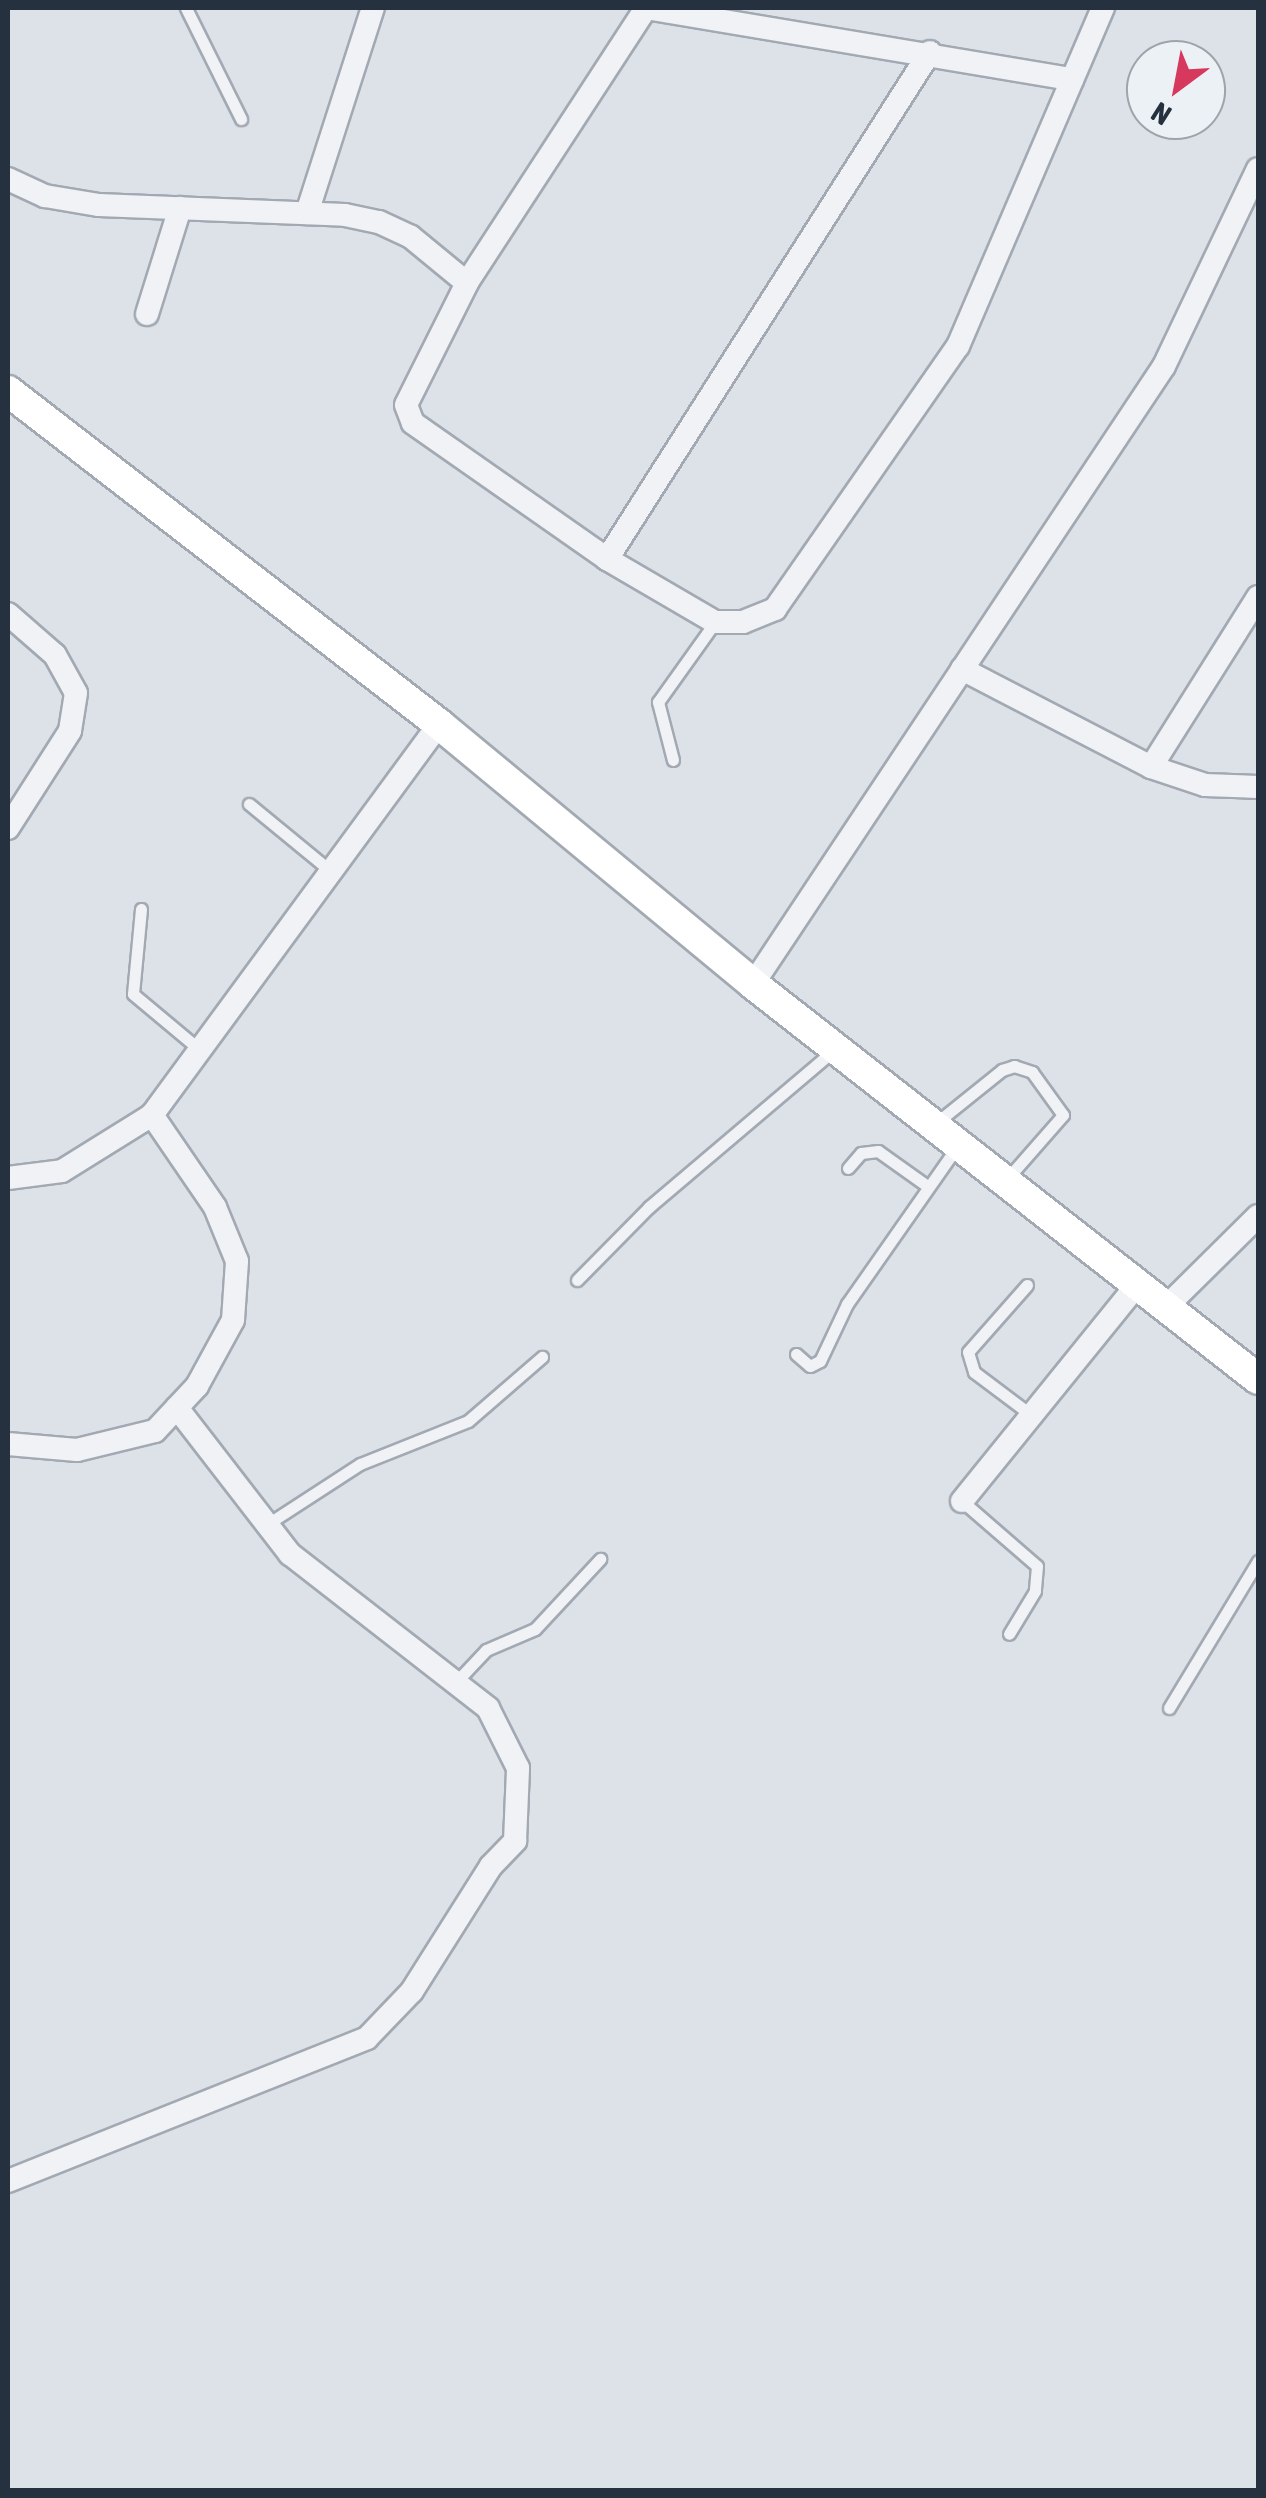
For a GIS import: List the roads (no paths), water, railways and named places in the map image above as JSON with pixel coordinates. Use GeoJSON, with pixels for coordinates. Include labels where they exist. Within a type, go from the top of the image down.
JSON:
{"type":"FeatureCollection","features":[{"type":"Feature","properties":{"kind":"main road"},"geometry":{"type":"LineString","coordinates":[[8,391],[439,724],[753,984],[935,1124],[1135,1288],[1258,1380]]}},
{"type":"Feature","properties":{"kind":"street"},"geometry":{"type":"LineString","coordinates":[[307,213],[373,8]]}},
{"type":"Feature","properties":{"kind":"street"},"geometry":{"type":"LineString","coordinates":[[1072,79],[930,52],[646,8],[467,283],[412,386],[406,405],[412,423],[607,559],[715,622],[742,622],[775,609],[882,462],[980,305],[1103,8]]}},
{"type":"Feature","properties":{"kind":"street"},"geometry":{"type":"LineString","coordinates":[[607,559],[930,52]]}},
{"type":"Feature","properties":{"kind":"street"},"geometry":{"type":"LineString","coordinates":[[753,984],[1164,366],[1258,168]]}},
{"type":"Feature","properties":{"kind":"street"},"geometry":{"type":"LineString","coordinates":[[8,179],[46,196],[99,206],[307,213],[379,222],[412,237],[467,283]]}},
{"type":"Feature","properties":{"kind":"street"},"geometry":{"type":"LineString","coordinates":[[148,314],[180,208]]}},
{"type":"Feature","properties":{"kind":"street"},"geometry":{"type":"LineString","coordinates":[[1151,767],[1258,597]]}},
{"type":"Feature","properties":{"kind":"street"},"geometry":{"type":"LineString","coordinates":[[8,614],[55,654],[76,693],[70,732],[8,828]]}},
{"type":"Feature","properties":{"kind":"street"},"geometry":{"type":"LineString","coordinates":[[962,670],[1151,767],[1205,785],[1258,788]]}},
{"type":"Feature","properties":{"kind":"street"},"geometry":{"type":"LineString","coordinates":[[8,1178],[62,1171],[152,1115],[328,869],[439,724]]}},
{"type":"Feature","properties":{"kind":"street"},"geometry":{"type":"LineString","coordinates":[[8,1444],[77,1450],[156,1431],[197,1386],[233,1320],[237,1261],[215,1207],[152,1115]]}},
{"type":"Feature","properties":{"kind":"street"},"geometry":{"type":"LineString","coordinates":[[1164,1310],[1258,1216]]}},
{"type":"Feature","properties":{"kind":"street"},"geometry":{"type":"LineString","coordinates":[[962,1502],[1035,1417],[1135,1288]]}},
{"type":"Feature","properties":{"kind":"street"},"geometry":{"type":"LineString","coordinates":[[8,2181],[338,2053],[367,2038],[398,2008],[491,1866],[515,1841],[518,1768],[488,1708],[263,1527],[177,1408]]}},
{"type":"Feature","properties":{"kind":"lane"},"geometry":{"type":"LineString","coordinates":[[186,8],[241,119]]}},
{"type":"Feature","properties":{"kind":"lane"},"geometry":{"type":"LineString","coordinates":[[673,760],[658,702],[715,622]]}},
{"type":"Feature","properties":{"kind":"lane"},"geometry":{"type":"LineString","coordinates":[[249,804],[328,869]]}},
{"type":"Feature","properties":{"kind":"lane"},"geometry":{"type":"LineString","coordinates":[[141,909],[133,994],[200,1050]]}},
{"type":"Feature","properties":{"kind":"lane"},"geometry":{"type":"LineString","coordinates":[[577,1280],[648,1207],[836,1048]]}},
{"type":"Feature","properties":{"kind":"lane"},"geometry":{"type":"LineString","coordinates":[[935,1124],[1002,1070],[1014,1066],[1032,1072],[1063,1115],[1004,1182]]}},
{"type":"Feature","properties":{"kind":"lane"},"geometry":{"type":"LineString","coordinates":[[796,1354],[810,1366],[820,1362],[848,1304],[960,1144]]}},
{"type":"Feature","properties":{"kind":"lane"},"geometry":{"type":"LineString","coordinates":[[848,1168],[861,1153],[878,1151],[928,1186]]}},
{"type":"Feature","properties":{"kind":"lane"},"geometry":{"type":"LineString","coordinates":[[1028,1285],[968,1352],[974,1372],[1035,1417]]}},
{"type":"Feature","properties":{"kind":"lane"},"geometry":{"type":"LineString","coordinates":[[263,1527],[360,1464],[468,1420],[542,1357]]}},
{"type":"Feature","properties":{"kind":"lane"},"geometry":{"type":"LineString","coordinates":[[962,1502],[1037,1566],[1035,1591],[1009,1634]]}},
{"type":"Feature","properties":{"kind":"lane"},"geometry":{"type":"LineString","coordinates":[[456,1682],[486,1650],[535,1629],[600,1559]]}},
{"type":"Feature","properties":{"kind":"lane"},"geometry":{"type":"LineString","coordinates":[[1169,1708],[1258,1561]]}}]}
